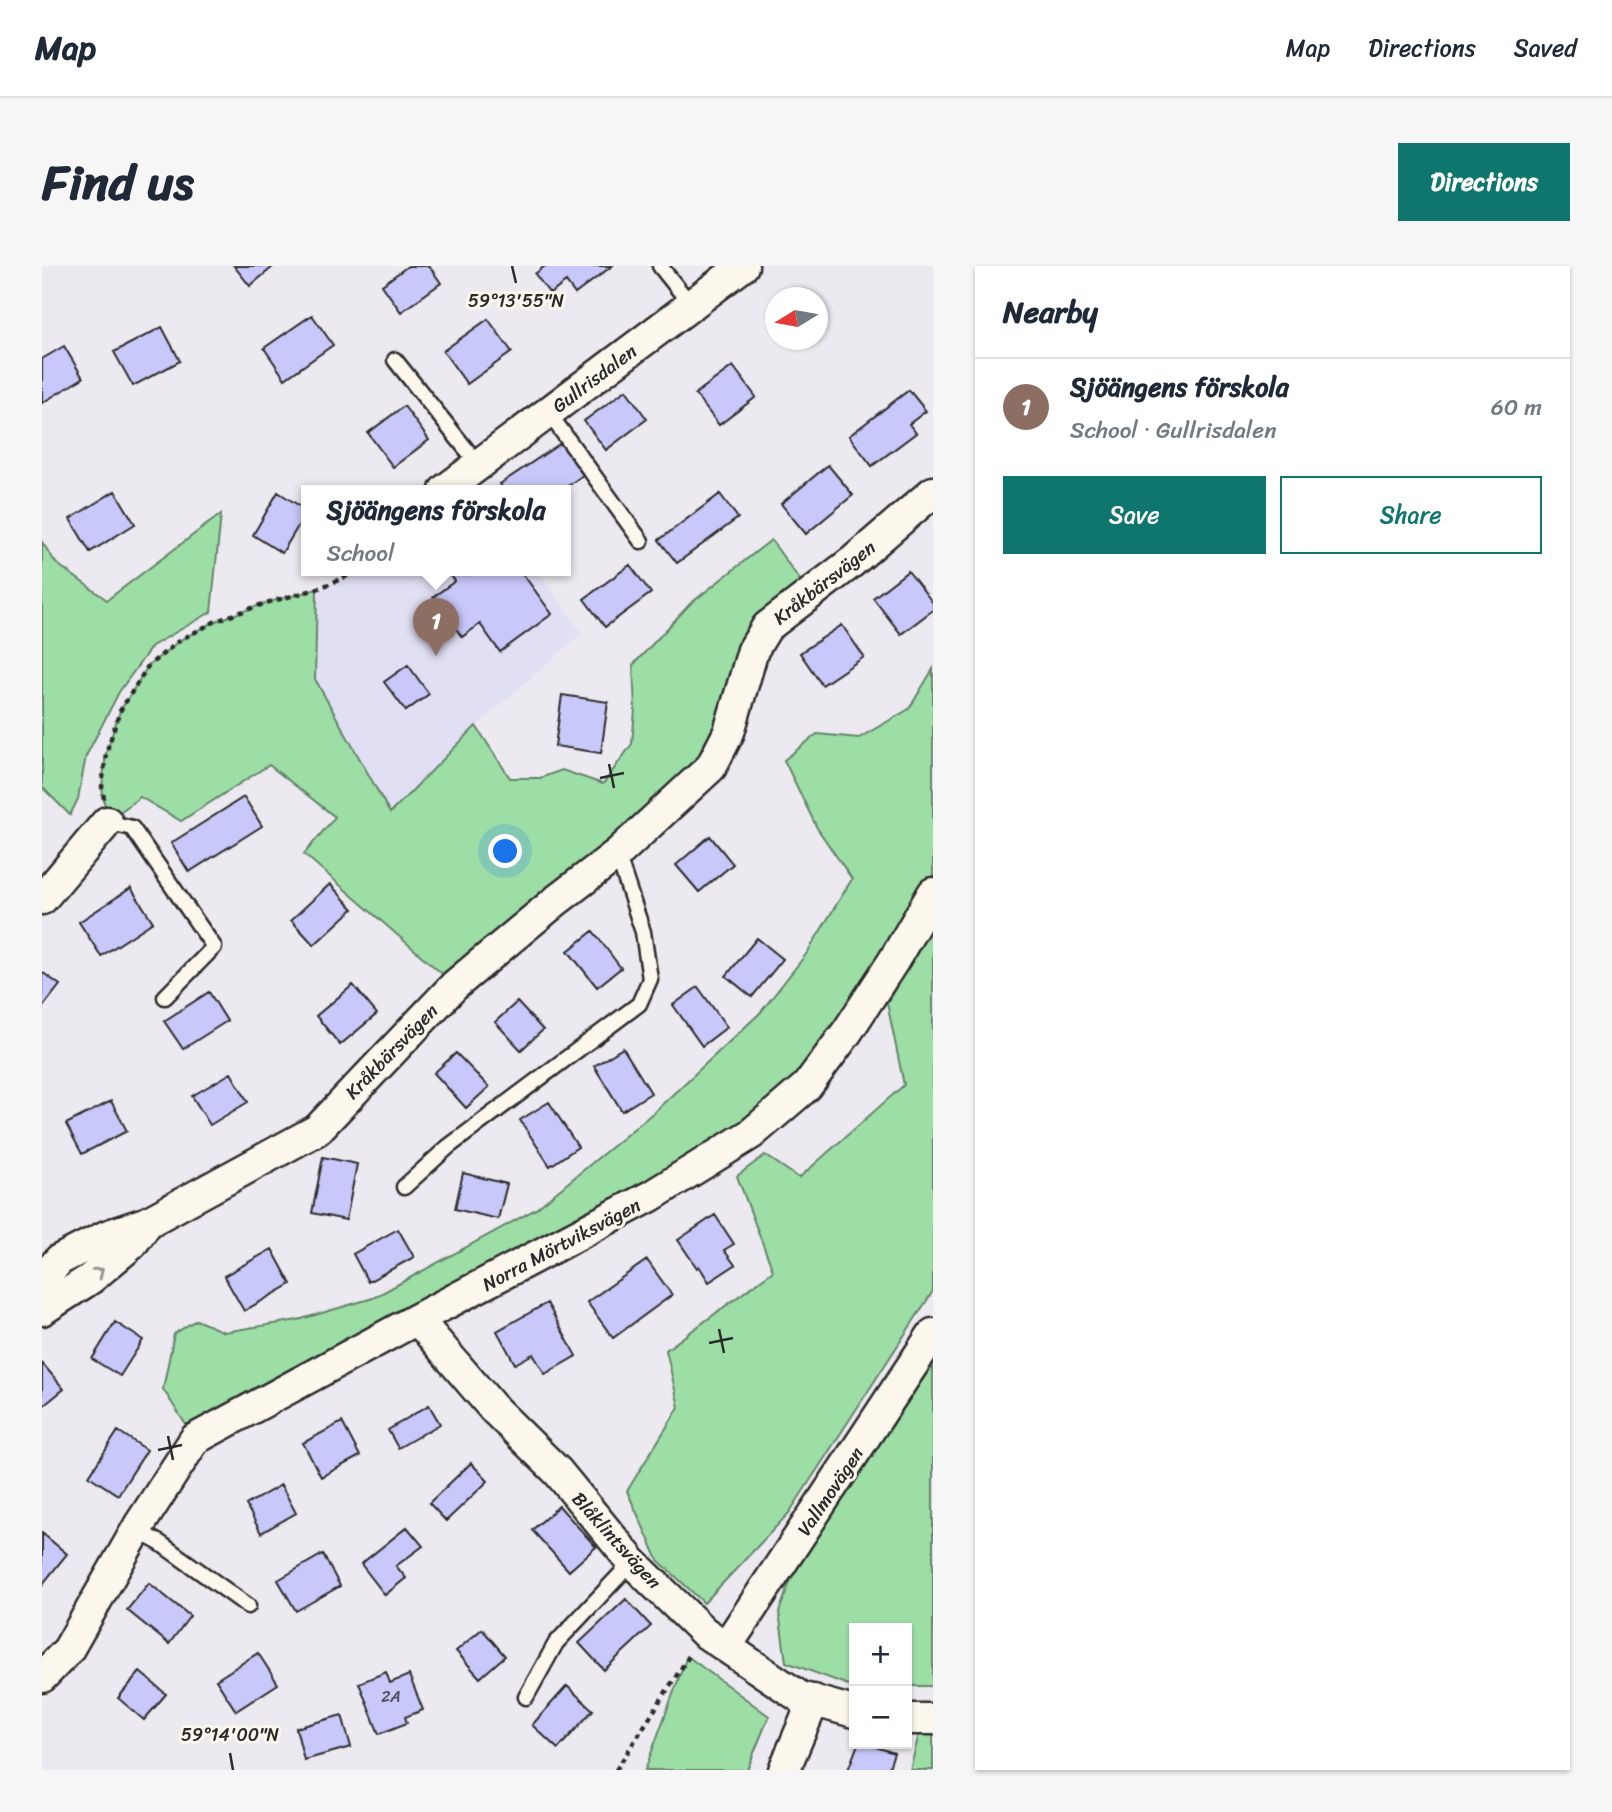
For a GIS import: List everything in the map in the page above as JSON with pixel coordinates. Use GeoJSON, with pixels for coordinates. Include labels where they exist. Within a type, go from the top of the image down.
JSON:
{"type":"FeatureCollection","features":[{"type":"Feature","properties":{"kind":"street","name":"Gullrisdalen"},"geometry":{"type":"LineString","coordinates":[[451,485],[743,266]]}},
{"type":"Feature","properties":{"kind":"street","name":"Kråkbärsvägen"},"geometry":{"type":"LineString","coordinates":[[42,1280],[59,1260],[106,1236],[148,1222],[317,1130],[455,985],[617,853],[711,768],[729,732],[753,650],[767,627],[852,562],[933,492]]}},
{"type":"Feature","properties":{"kind":"street"},"geometry":{"type":"LineString","coordinates":[[42,899],[107,822]]}},
{"type":"Feature","properties":{"kind":"street","name":"Norra Mörtviksvägen"},"geometry":{"type":"LineString","coordinates":[[42,1677],[68,1650],[136,1530],[195,1439],[651,1196],[751,1134],[807,1086],[847,1032],[933,893]]}},
{"type":"Feature","properties":{"kind":"street","name":"Kråkbärsvägen"},"geometry":{"type":"LineString","coordinates":[[42,1310],[101,1270],[132,1244],[148,1222]]}},
{"type":"Feature","properties":{"kind":"street","name":"Blåklintsvägen"},"geometry":{"type":"LineString","coordinates":[[417,1319],[493,1408],[558,1472],[632,1562],[715,1639],[800,1697],[849,1710]]}},
{"type":"Feature","properties":{"kind":"street","name":"Vallmovägen"},"geometry":{"type":"LineString","coordinates":[[715,1639],[933,1334]]}},
{"type":"Feature","properties":{"kind":"street"},"geometry":{"type":"LineString","coordinates":[[784,1770],[814,1700]]}},
{"type":"Feature","properties":{"kind":"street"},"geometry":{"type":"LineString","coordinates":[[912,1719],[933,1719]]}},
{"type":"Feature","properties":{"kind":"lane"},"geometry":{"type":"LineString","coordinates":[[660,266],[691,305]]}},
{"type":"Feature","properties":{"kind":"lane"},"geometry":{"type":"LineString","coordinates":[[395,360],[478,464]]}},
{"type":"Feature","properties":{"kind":"lane"},"geometry":{"type":"LineString","coordinates":[[548,412],[641,541]]}},
{"type":"Feature","properties":{"kind":"lane"},"geometry":{"type":"LineString","coordinates":[[107,822],[132,828],[214,947],[165,997]]}},
{"type":"Feature","properties":{"kind":"lane"},"geometry":{"type":"LineString","coordinates":[[404,1187],[447,1147],[639,1004],[650,979],[643,932],[617,853]]}},
{"type":"Feature","properties":{"kind":"lane"},"geometry":{"type":"LineString","coordinates":[[136,1530],[160,1543],[248,1606]]}},
{"type":"Feature","properties":{"kind":"lane"},"geometry":{"type":"LineString","coordinates":[[526,1697],[556,1643],[632,1562]]}},
{"type":"Feature","properties":{"kind":"path"},"geometry":{"type":"LineString","coordinates":[[107,822],[103,787],[106,753],[120,711],[148,666],[180,640],[216,621],[317,589],[348,576]]}},
{"type":"Feature","properties":{"kind":"path"},"geometry":{"type":"LineString","coordinates":[[616,1770],[715,1639]]}},
{"type":"Feature","properties":{"kind":"shaded area"},"geometry":{"type":"Polygon","coordinates":[[[348,576],[541,576],[582,633],[476,726],[390,813],[315,679],[317,589],[348,576]]]}},
{"type":"Feature","properties":{"kind":"green space"},"geometry":{"type":"Polygon","coordinates":[[[221,514],[211,612],[152,646],[119,692],[86,756],[78,799],[70,815],[42,787],[42,542],[56,563],[107,600],[221,514]]]}},
{"type":"Feature","properties":{"kind":"green space"},"geometry":{"type":"Polygon","coordinates":[[[771,540],[810,594],[767,627],[729,732],[455,985],[304,854],[335,817],[269,765],[181,821],[140,797],[107,822],[102,787],[106,753],[120,711],[148,666],[180,640],[216,621],[317,589],[315,679],[390,813],[476,726],[510,778],[540,778],[562,770],[603,784],[632,744],[635,710],[633,665],[690,604],[771,540]]]}},
{"type":"Feature","properties":{"kind":"green space"},"geometry":{"type":"Polygon","coordinates":[[[933,669],[933,893],[779,1111],[195,1439],[163,1389],[174,1334],[196,1320],[224,1332],[298,1320],[373,1298],[536,1209],[654,1112],[760,1013],[807,953],[852,879],[817,828],[784,760],[817,734],[859,738],[909,709],[933,669]]]}},
{"type":"Feature","properties":{"kind":"green space"},"geometry":{"type":"Polygon","coordinates":[[[933,919],[933,1291],[789,1513],[704,1603],[658,1560],[627,1491],[679,1407],[666,1350],[773,1271],[737,1176],[765,1155],[799,1178],[904,1085],[887,1003],[933,919]]]}},
{"type":"Feature","properties":{"kind":"green space"},"geometry":{"type":"Polygon","coordinates":[[[933,1354],[933,1686],[912,1686],[912,1623],[849,1623],[849,1685],[786,1662],[779,1612],[799,1557],[933,1354]]]}},
{"type":"Feature","properties":{"kind":"green space"},"geometry":{"type":"Polygon","coordinates":[[[687,1656],[769,1716],[747,1770],[645,1770],[687,1656]]]}},
{"type":"Feature","properties":{"kind":"green space"},"geometry":{"type":"Polygon","coordinates":[[[933,1731],[933,1770],[910,1770],[919,1734],[933,1731]]]}},
{"type":"Feature","properties":{"kind":"building"},"geometry":{"type":"Polygon","coordinates":[[[234,266],[274,266],[250,286],[234,266]]]}},
{"type":"Feature","properties":{"kind":"building"},"geometry":{"type":"Polygon","coordinates":[[[408,266],[429,266],[441,283],[401,312],[382,285],[408,266]]]}},
{"type":"Feature","properties":{"kind":"building"},"geometry":{"type":"Polygon","coordinates":[[[545,266],[612,266],[575,294],[566,282],[550,294],[535,274],[545,266]]]}},
{"type":"Feature","properties":{"kind":"building"},"geometry":{"type":"Polygon","coordinates":[[[312,315],[333,345],[285,379],[264,348],[312,315]]]}},
{"type":"Feature","properties":{"kind":"building"},"geometry":{"type":"Polygon","coordinates":[[[488,319],[512,352],[467,384],[443,351],[488,319]]]}},
{"type":"Feature","properties":{"kind":"building"},"geometry":{"type":"Polygon","coordinates":[[[162,327],[180,361],[133,386],[114,352],[162,327]]]}},
{"type":"Feature","properties":{"kind":"building"},"geometry":{"type":"Polygon","coordinates":[[[64,346],[83,378],[42,403],[42,359],[64,346]]]}},
{"type":"Feature","properties":{"kind":"building"},"geometry":{"type":"Polygon","coordinates":[[[733,366],[756,397],[719,425],[695,394],[733,366]]]}},
{"type":"Feature","properties":{"kind":"building"},"geometry":{"type":"Polygon","coordinates":[[[626,390],[647,419],[606,450],[584,421],[626,390]]]}},
{"type":"Feature","properties":{"kind":"building"},"geometry":{"type":"Polygon","coordinates":[[[909,390],[926,411],[909,424],[916,433],[872,466],[849,436],[909,390]]]}},
{"type":"Feature","properties":{"kind":"building"},"geometry":{"type":"Polygon","coordinates":[[[404,406],[429,440],[393,467],[368,433],[404,406]]]}},
{"type":"Feature","properties":{"kind":"building"},"geometry":{"type":"Polygon","coordinates":[[[561,443],[583,475],[569,485],[500,484],[561,443]]]}},
{"type":"Feature","properties":{"kind":"building"},"geometry":{"type":"Polygon","coordinates":[[[828,465],[853,495],[806,534],[781,504],[828,465]]]}},
{"type":"Feature","properties":{"kind":"building"},"geometry":{"type":"Polygon","coordinates":[[[115,491],[135,524],[90,552],[70,519],[115,491]]]}},
{"type":"Feature","properties":{"kind":"building"},"geometry":{"type":"Polygon","coordinates":[[[278,492],[301,507],[301,521],[282,553],[253,535],[278,492]]]}},
{"type":"Feature","properties":{"kind":"building"},"geometry":{"type":"Polygon","coordinates":[[[720,494],[738,518],[677,563],[659,540],[720,494]]]}},
{"type":"Feature","properties":{"kind":"building"},"geometry":{"type":"Polygon","coordinates":[[[630,565],[651,593],[605,627],[584,599],[630,565]]]}},
{"type":"Feature","properties":{"kind":"building"},"geometry":{"type":"Polygon","coordinates":[[[908,571],[933,603],[933,610],[901,634],[873,598],[908,571]]]}},
{"type":"Feature","properties":{"kind":"building"},"geometry":{"type":"Polygon","coordinates":[[[451,576],[524,576],[552,614],[500,652],[480,624],[462,637],[433,597],[455,581],[451,576]]]}},
{"type":"Feature","properties":{"kind":"building"},"geometry":{"type":"Polygon","coordinates":[[[842,625],[864,657],[822,685],[800,653],[842,625]]]}},
{"type":"Feature","properties":{"kind":"building"},"geometry":{"type":"Polygon","coordinates":[[[408,665],[429,694],[406,711],[384,682],[408,665]]]}},
{"type":"Feature","properties":{"kind":"building"},"geometry":{"type":"Polygon","coordinates":[[[562,695],[608,702],[601,753],[555,746],[562,695]]]}},
{"type":"Feature","properties":{"kind":"building"},"geometry":{"type":"Polygon","coordinates":[[[244,797],[262,826],[189,872],[171,843],[244,797]]]}},
{"type":"Feature","properties":{"kind":"building"},"geometry":{"type":"Polygon","coordinates":[[[710,836],[733,864],[699,892],[676,865],[710,836]]]}},
{"type":"Feature","properties":{"kind":"building"},"geometry":{"type":"Polygon","coordinates":[[[330,884],[353,909],[314,945],[291,920],[330,884]]]}},
{"type":"Feature","properties":{"kind":"building"},"geometry":{"type":"Polygon","coordinates":[[[131,888],[153,922],[101,956],[79,922],[131,888]]]}},
{"type":"Feature","properties":{"kind":"building"},"geometry":{"type":"Polygon","coordinates":[[[593,931],[621,968],[597,987],[568,951],[593,931]]]}},
{"type":"Feature","properties":{"kind":"building"},"geometry":{"type":"Polygon","coordinates":[[[757,938],[783,959],[752,997],[726,976],[757,938]]]}},
{"type":"Feature","properties":{"kind":"building"},"geometry":{"type":"Polygon","coordinates":[[[42,972],[60,985],[42,1008],[42,972]]]}},
{"type":"Feature","properties":{"kind":"building"},"geometry":{"type":"Polygon","coordinates":[[[353,985],[377,1014],[340,1045],[316,1016],[353,985]]]}},
{"type":"Feature","properties":{"kind":"building"},"geometry":{"type":"Polygon","coordinates":[[[698,987],[727,1027],[702,1046],[673,1005],[698,987]]]}},
{"type":"Feature","properties":{"kind":"building"},"geometry":{"type":"Polygon","coordinates":[[[209,992],[227,1021],[183,1049],[164,1021],[209,992]]]}},
{"type":"Feature","properties":{"kind":"building"},"geometry":{"type":"Polygon","coordinates":[[[517,1002],[543,1030],[521,1050],[495,1022],[517,1002]]]}},
{"type":"Feature","properties":{"kind":"building"},"geometry":{"type":"Polygon","coordinates":[[[623,1048],[651,1093],[622,1111],[594,1066],[623,1048]]]}},
{"type":"Feature","properties":{"kind":"building"},"geometry":{"type":"Polygon","coordinates":[[[456,1053],[489,1087],[466,1108],[434,1073],[456,1053]]]}},
{"type":"Feature","properties":{"kind":"building"},"geometry":{"type":"Polygon","coordinates":[[[231,1073],[248,1102],[210,1125],[192,1096],[231,1073]]]}},
{"type":"Feature","properties":{"kind":"building"},"geometry":{"type":"Polygon","coordinates":[[[111,1101],[127,1131],[82,1154],[66,1124],[111,1101]]]}},
{"type":"Feature","properties":{"kind":"building"},"geometry":{"type":"Polygon","coordinates":[[[549,1102],[578,1147],[550,1166],[520,1120],[549,1102]]]}},
{"type":"Feature","properties":{"kind":"building"},"geometry":{"type":"Polygon","coordinates":[[[323,1157],[357,1164],[346,1220],[312,1213],[323,1157]]]}},
{"type":"Feature","properties":{"kind":"building"},"geometry":{"type":"Polygon","coordinates":[[[463,1173],[507,1184],[498,1219],[455,1209],[463,1173]]]}},
{"type":"Feature","properties":{"kind":"building"},"geometry":{"type":"Polygon","coordinates":[[[715,1215],[734,1244],[724,1250],[735,1265],[709,1282],[678,1240],[715,1215]]]}},
{"type":"Feature","properties":{"kind":"building"},"geometry":{"type":"Polygon","coordinates":[[[398,1229],[414,1257],[368,1282],[353,1254],[398,1229]]]}},
{"type":"Feature","properties":{"kind":"building"},"geometry":{"type":"Polygon","coordinates":[[[272,1249],[291,1284],[244,1311],[224,1276],[272,1249]]]}},
{"type":"Feature","properties":{"kind":"building"},"geometry":{"type":"Polygon","coordinates":[[[647,1260],[672,1295],[613,1338],[587,1302],[647,1260]]]}},
{"type":"Feature","properties":{"kind":"building"},"geometry":{"type":"Polygon","coordinates":[[[547,1303],[576,1356],[545,1374],[533,1354],[515,1364],[497,1331],[547,1303]]]}},
{"type":"Feature","properties":{"kind":"building"},"geometry":{"type":"Polygon","coordinates":[[[115,1322],[143,1340],[120,1376],[92,1359],[115,1322]]]}},
{"type":"Feature","properties":{"kind":"building"},"geometry":{"type":"Polygon","coordinates":[[[42,1363],[64,1389],[42,1407],[42,1363]]]}},
{"type":"Feature","properties":{"kind":"building"},"geometry":{"type":"Polygon","coordinates":[[[429,1405],[440,1424],[398,1448],[388,1430],[429,1405]]]}},
{"type":"Feature","properties":{"kind":"building"},"geometry":{"type":"Polygon","coordinates":[[[342,1422],[360,1456],[321,1477],[303,1443],[342,1422]]]}},
{"type":"Feature","properties":{"kind":"building"},"geometry":{"type":"Polygon","coordinates":[[[118,1431],[147,1450],[118,1495],[89,1476],[118,1431]]]}},
{"type":"Feature","properties":{"kind":"building"},"geometry":{"type":"Polygon","coordinates":[[[471,1463],[488,1481],[446,1521],[429,1503],[471,1463]]]}},
{"type":"Feature","properties":{"kind":"building"},"geometry":{"type":"Polygon","coordinates":[[[281,1485],[296,1513],[261,1533],[246,1505],[281,1485]]]}},
{"type":"Feature","properties":{"kind":"building"},"geometry":{"type":"Polygon","coordinates":[[[559,1506],[596,1547],[569,1571],[532,1530],[559,1506]]]}},
{"type":"Feature","properties":{"kind":"building"},"geometry":{"type":"Polygon","coordinates":[[[407,1527],[423,1546],[396,1566],[406,1578],[385,1595],[361,1564],[407,1527]]]}},
{"type":"Feature","properties":{"kind":"building"},"geometry":{"type":"Polygon","coordinates":[[[42,1533],[67,1554],[42,1585],[42,1533]]]}},
{"type":"Feature","properties":{"kind":"building"},"geometry":{"type":"Polygon","coordinates":[[[323,1554],[340,1586],[296,1611],[278,1580],[323,1554]]]}},
{"type":"Feature","properties":{"kind":"building"},"geometry":{"type":"Polygon","coordinates":[[[149,1583],[190,1616],[169,1644],[127,1610],[149,1583]]]}},
{"type":"Feature","properties":{"kind":"building"},"geometry":{"type":"Polygon","coordinates":[[[626,1599],[651,1626],[604,1670],[579,1643],[626,1599]]]}},
{"type":"Feature","properties":{"kind":"building"},"geometry":{"type":"Polygon","coordinates":[[[482,1629],[505,1656],[480,1678],[456,1651],[482,1629]]]}},
{"type":"Feature","properties":{"kind":"building"},"geometry":{"type":"Polygon","coordinates":[[[258,1653],[278,1684],[236,1711],[216,1680],[258,1653]]]}},
{"type":"Feature","properties":{"kind":"building"},"geometry":{"type":"Polygon","coordinates":[[[140,1672],[166,1694],[144,1720],[118,1698],[140,1672]]]}},
{"type":"Feature","properties":{"kind":"building"},"geometry":{"type":"Polygon","coordinates":[[[386,1672],[390,1683],[409,1675],[423,1710],[405,1717],[407,1723],[379,1734],[359,1683],[386,1672]]]}},
{"type":"Feature","properties":{"kind":"building"},"geometry":{"type":"Polygon","coordinates":[[[567,1686],[593,1710],[558,1749],[532,1725],[567,1686]]]}},
{"type":"Feature","properties":{"kind":"building"},"geometry":{"type":"Polygon","coordinates":[[[342,1715],[351,1747],[304,1760],[296,1728],[342,1715]]]}},
{"type":"Feature","properties":{"kind":"building"},"geometry":{"type":"Polygon","coordinates":[[[856,1749],[882,1749],[894,1753],[888,1770],[848,1770],[856,1749]]]}},
{"type":"Feature","properties":{"kind":"place","name":"Sjöängens förskola"},"geometry":{"type":"Point","coordinates":[436,656]}}]}
